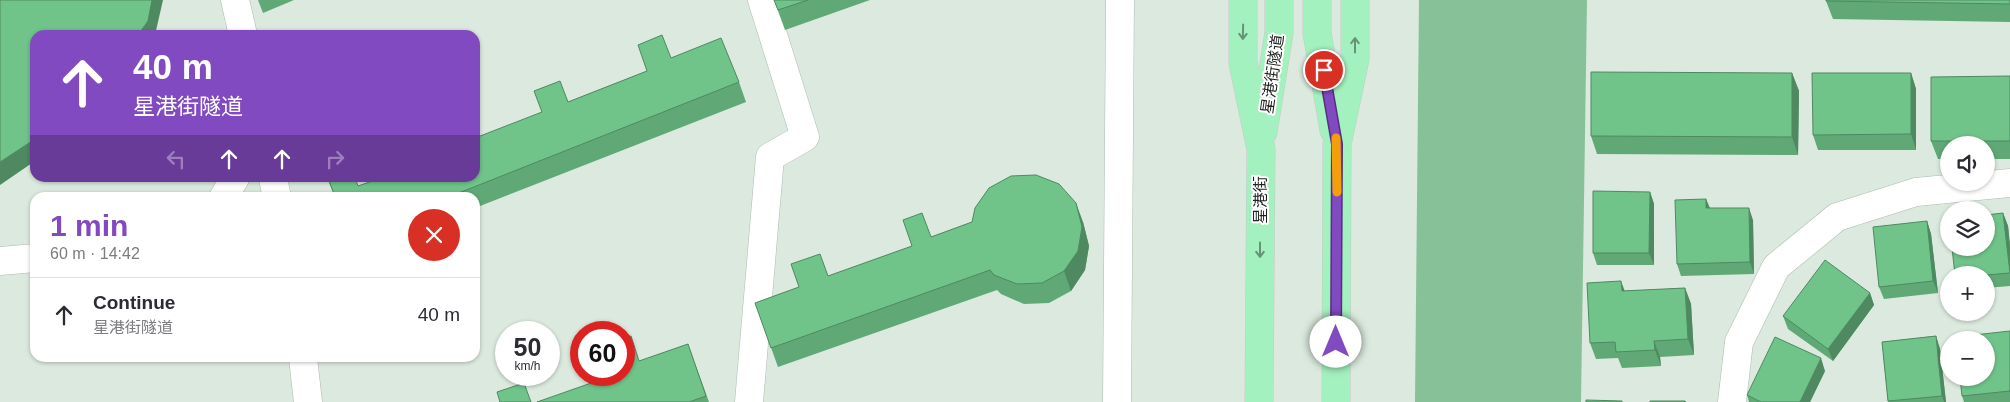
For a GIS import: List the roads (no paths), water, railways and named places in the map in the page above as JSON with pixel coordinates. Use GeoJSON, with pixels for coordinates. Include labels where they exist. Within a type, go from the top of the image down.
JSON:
{"type":"FeatureCollection","features":[{"type":"Feature","properties":{"kind":"main road","name":"星港街"},"geometry":{"type":"LineString","coordinates":[[1243,0],[1243,63],[1261,148],[1259,402]]}},
{"type":"Feature","properties":{"kind":"main road","name":"星港街隧道"},"geometry":{"type":"LineString","coordinates":[[1261,148],[1279,32],[1279,0]]}},
{"type":"Feature","properties":{"kind":"main road"},"geometry":{"type":"LineString","coordinates":[[1318,0],[1317,33],[1337,144],[1336,402]]}},
{"type":"Feature","properties":{"kind":"main road"},"geometry":{"type":"LineString","coordinates":[[1337,144],[1355,59],[1356,0]]}},
{"type":"Feature","properties":{"kind":"street"},"geometry":{"type":"LineString","coordinates":[[235,0],[242,30]]}},
{"type":"Feature","properties":{"kind":"street"},"geometry":{"type":"LineString","coordinates":[[750,402],[770,157],[805,137],[762,0]]}},
{"type":"Feature","properties":{"kind":"street"},"geometry":{"type":"LineString","coordinates":[[1117,402],[1120,0]]}},
{"type":"Feature","properties":{"kind":"street"},"geometry":{"type":"LineString","coordinates":[[1732,402],[1739,342],[1776,268],[1837,217],[1916,192],[2010,184]]}},
{"type":"Feature","properties":{"kind":"street"},"geometry":{"type":"LineString","coordinates":[[0,261],[30,258]]}},
{"type":"Feature","properties":{"kind":"street"},"geometry":{"type":"LineString","coordinates":[[303,362],[308,402]]}}]}
